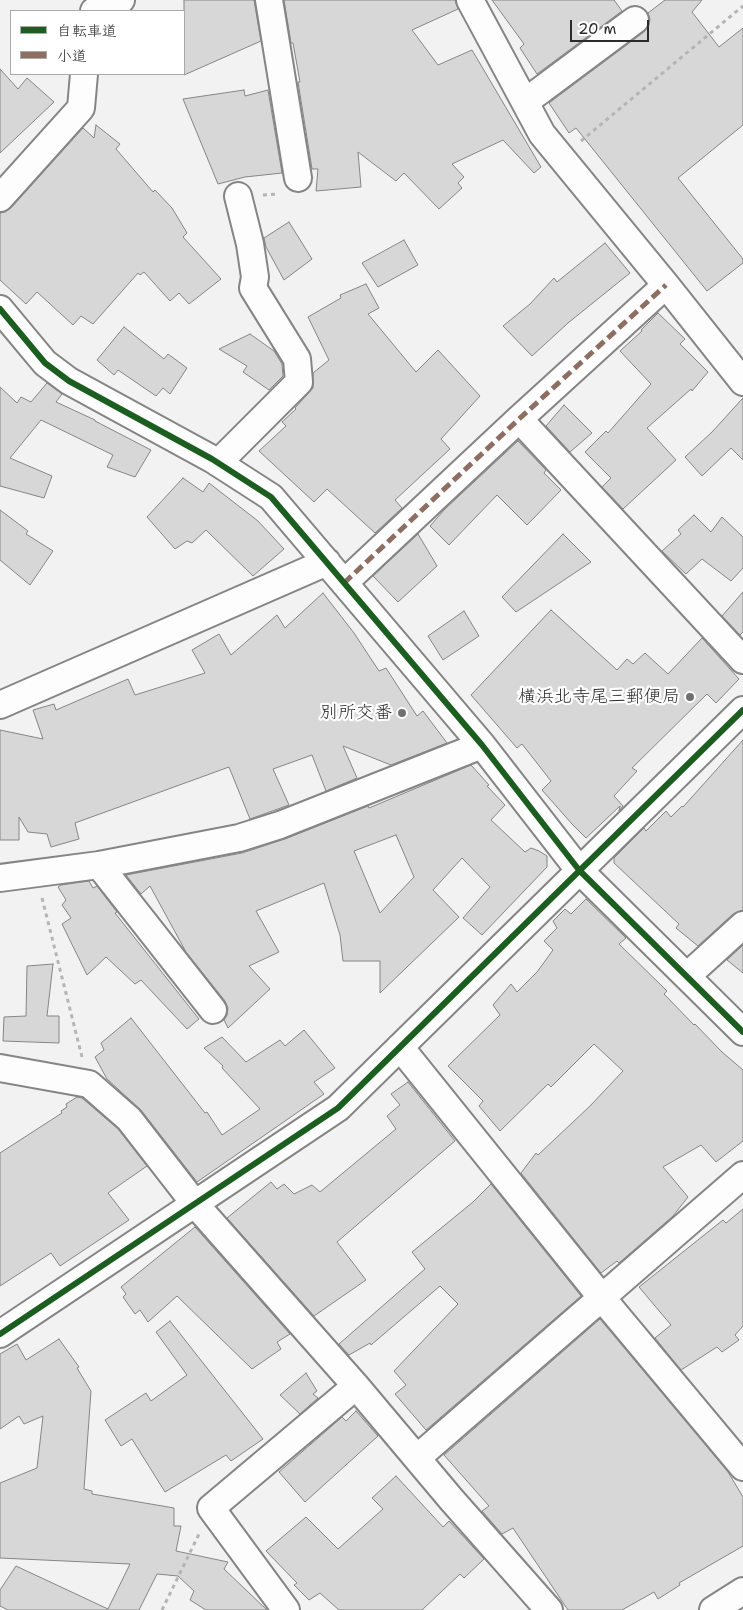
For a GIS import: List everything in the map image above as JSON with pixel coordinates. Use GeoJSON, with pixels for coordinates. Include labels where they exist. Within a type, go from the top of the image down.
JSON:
{"type":"FeatureCollection","features":[{"type":"Feature","properties":{"kind":"street"},"geometry":{"type":"LineString","coordinates":[[96,10],[121,0]]}},
{"type":"Feature","properties":{"kind":"street"},"geometry":{"type":"LineString","coordinates":[[269,0],[298,178]]}},
{"type":"Feature","properties":{"kind":"street"},"geometry":{"type":"LineString","coordinates":[[470,0],[542,134],[743,382]]}},
{"type":"Feature","properties":{"kind":"street"},"geometry":{"type":"LineString","coordinates":[[525,102],[635,20]]}},
{"type":"Feature","properties":{"kind":"street"},"geometry":{"type":"LineString","coordinates":[[0,198],[81,108],[84,75]]}},
{"type":"Feature","properties":{"kind":"street"},"geometry":{"type":"LineString","coordinates":[[218,463],[299,382],[297,359],[253,288],[254,277],[250,244],[238,196]]}},
{"type":"Feature","properties":{"kind":"street"},"geometry":{"type":"LineString","coordinates":[[344,582],[666,285]]}},
{"type":"Feature","properties":{"kind":"street"},"geometry":{"type":"LineString","coordinates":[[0,309],[44,363],[69,381],[218,463],[271,497],[482,745],[579,870],[743,1032]]}},
{"type":"Feature","properties":{"kind":"street"},"geometry":{"type":"LineString","coordinates":[[519,419],[743,660]]}},
{"type":"Feature","properties":{"kind":"street"},"geometry":{"type":"LineString","coordinates":[[0,705],[327,562]]}},
{"type":"Feature","properties":{"kind":"street"},"geometry":{"type":"LineString","coordinates":[[0,1334],[338,1108],[743,710]]}},
{"type":"Feature","properties":{"kind":"street"},"geometry":{"type":"LineString","coordinates":[[0,878],[99,866],[239,838],[280,825],[482,745]]}},
{"type":"Feature","properties":{"kind":"street"},"geometry":{"type":"LineString","coordinates":[[99,866],[213,1010]]}},
{"type":"Feature","properties":{"kind":"street"},"geometry":{"type":"LineString","coordinates":[[687,976],[743,925]]}},
{"type":"Feature","properties":{"kind":"street"},"geometry":{"type":"LineString","coordinates":[[400,1047],[602,1298],[743,1467]]}},
{"type":"Feature","properties":{"kind":"street"},"geometry":{"type":"LineString","coordinates":[[0,1068],[89,1084],[129,1119],[195,1204],[356,1386],[451,1499],[549,1610]]}},
{"type":"Feature","properties":{"kind":"street"},"geometry":{"type":"LineString","coordinates":[[417,1458],[743,1175]]}},
{"type":"Feature","properties":{"kind":"street"},"geometry":{"type":"LineString","coordinates":[[286,1610],[211,1508],[356,1386]]}},
{"type":"Feature","properties":{"kind":"street"},"geometry":{"type":"LineString","coordinates":[[713,1610],[743,1592]]}},
{"type":"Feature","properties":{"kind":"path"},"geometry":{"type":"LineString","coordinates":[[562,157],[628,104],[743,6]]}},
{"type":"Feature","properties":{"kind":"path"},"geometry":{"type":"LineString","coordinates":[[36,874],[89,1084]]}},
{"type":"Feature","properties":{"kind":"path"},"geometry":{"type":"LineString","coordinates":[[162,1610],[211,1508]]}},
{"type":"Feature","properties":{"kind":"building"},"geometry":{"type":"Polygon","coordinates":[[[184,0],[254,0],[261,41],[185,75],[184,0]]]}},
{"type":"Feature","properties":{"kind":"building"},"geometry":{"type":"Polygon","coordinates":[[[284,0],[455,0],[458,9],[412,30],[438,65],[472,50],[541,167],[534,173],[503,140],[452,164],[464,177],[458,183],[462,188],[439,209],[404,173],[396,181],[358,152],[361,187],[316,191],[318,169],[312,169],[298,82],[300,82],[284,0]]]}},
{"type":"Feature","properties":{"kind":"building"},"geometry":{"type":"Polygon","coordinates":[[[492,0],[614,0],[622,11],[537,74],[520,48],[524,44],[492,0]]]}},
{"type":"Feature","properties":{"kind":"building"},"geometry":{"type":"Polygon","coordinates":[[[665,0],[702,0],[692,12],[719,47],[743,28],[743,125],[678,178],[743,259],[743,263],[707,291],[576,128],[569,133],[549,103],[644,32],[649,25],[648,13],[665,0]]]}},
{"type":"Feature","properties":{"kind":"building"},"geometry":{"type":"Polygon","coordinates":[[[0,69],[18,89],[27,78],[54,102],[0,153],[0,69]]]}},
{"type":"Feature","properties":{"kind":"building"},"geometry":{"type":"Polygon","coordinates":[[[244,90],[245,96],[268,90],[282,173],[245,177],[218,184],[183,99],[244,90]]]}},
{"type":"Feature","properties":{"kind":"building"},"geometry":{"type":"Polygon","coordinates":[[[96,125],[120,144],[116,149],[153,192],[155,190],[172,208],[187,233],[183,237],[221,279],[189,304],[179,293],[170,301],[144,272],[140,275],[138,273],[93,324],[81,316],[73,325],[37,292],[26,304],[0,280],[0,213],[11,208],[83,128],[94,138],[96,125]]]}},
{"type":"Feature","properties":{"kind":"building"},"geometry":{"type":"Polygon","coordinates":[[[289,222],[312,259],[284,280],[266,247],[264,238],[289,222]]]}},
{"type":"Feature","properties":{"kind":"building"},"geometry":{"type":"Polygon","coordinates":[[[404,240],[418,265],[378,287],[362,263],[404,240]]]}},
{"type":"Feature","properties":{"kind":"building"},"geometry":{"type":"Polygon","coordinates":[[[605,243],[630,273],[568,323],[532,356],[503,326],[530,304],[554,278],[557,282],[605,243]]]}},
{"type":"Feature","properties":{"kind":"building"},"geometry":{"type":"Polygon","coordinates":[[[366,284],[379,308],[368,314],[416,372],[438,350],[480,396],[441,439],[450,449],[395,500],[402,508],[375,533],[327,489],[314,502],[259,451],[286,426],[282,422],[296,409],[313,388],[313,373],[329,360],[308,317],[341,298],[340,295],[366,284]]]}},
{"type":"Feature","properties":{"kind":"building"},"geometry":{"type":"Polygon","coordinates":[[[658,313],[685,339],[680,344],[708,372],[692,391],[691,389],[647,428],[676,460],[623,509],[602,487],[611,478],[585,452],[606,431],[608,433],[651,384],[620,351],[658,313]]]}},
{"type":"Feature","properties":{"kind":"building"},"geometry":{"type":"Polygon","coordinates":[[[124,327],[164,359],[168,354],[187,368],[170,394],[163,388],[156,396],[118,370],[114,375],[97,360],[124,327]]]}},
{"type":"Feature","properties":{"kind":"building"},"geometry":{"type":"Polygon","coordinates":[[[250,334],[274,351],[282,364],[283,376],[269,390],[243,372],[247,366],[219,349],[250,334]]]}},
{"type":"Feature","properties":{"kind":"building"},"geometry":{"type":"Polygon","coordinates":[[[47,383],[62,394],[56,402],[95,420],[151,450],[135,477],[107,467],[113,455],[41,420],[10,458],[52,476],[44,498],[0,486],[0,387],[17,403],[21,397],[31,402],[47,383]]]}},
{"type":"Feature","properties":{"kind":"building"},"geometry":{"type":"Polygon","coordinates":[[[743,398],[743,460],[731,448],[702,476],[685,457],[712,432],[743,398]]]}},
{"type":"Feature","properties":{"kind":"building"},"geometry":{"type":"Polygon","coordinates":[[[564,405],[592,433],[570,452],[546,426],[564,405]]]}},
{"type":"Feature","properties":{"kind":"building"},"geometry":{"type":"Polygon","coordinates":[[[518,441],[546,470],[544,473],[561,490],[527,525],[497,495],[449,545],[430,526],[445,509],[518,441]]]}},
{"type":"Feature","properties":{"kind":"building"},"geometry":{"type":"Polygon","coordinates":[[[183,478],[203,492],[209,483],[258,521],[284,549],[253,576],[206,530],[192,543],[187,541],[175,549],[147,517],[183,478]]]}},
{"type":"Feature","properties":{"kind":"building"},"geometry":{"type":"Polygon","coordinates":[[[0,510],[28,531],[26,534],[53,551],[30,585],[0,560],[0,510]]]}},
{"type":"Feature","properties":{"kind":"building"},"geometry":{"type":"Polygon","coordinates":[[[694,515],[711,532],[722,517],[743,537],[743,568],[731,581],[702,559],[686,574],[662,551],[681,534],[678,530],[694,515]]]}},
{"type":"Feature","properties":{"kind":"building"},"geometry":{"type":"Polygon","coordinates":[[[418,534],[437,566],[398,602],[373,576],[418,534]]]}},
{"type":"Feature","properties":{"kind":"building"},"geometry":{"type":"Polygon","coordinates":[[[563,534],[591,562],[516,612],[502,597],[563,534]]]}},
{"type":"Feature","properties":{"kind":"building"},"geometry":{"type":"Polygon","coordinates":[[[743,592],[743,632],[740,635],[722,616],[743,592]]]}},
{"type":"Feature","properties":{"kind":"building"},"geometry":{"type":"Polygon","coordinates":[[[323,593],[354,633],[379,671],[386,668],[417,716],[423,711],[447,743],[391,765],[343,746],[357,778],[326,791],[312,755],[273,769],[289,805],[250,819],[229,767],[75,823],[79,839],[51,847],[47,834],[28,832],[19,817],[19,840],[0,840],[0,730],[43,739],[33,710],[54,704],[56,710],[128,679],[135,695],[205,673],[192,650],[219,634],[231,655],[277,615],[285,628],[323,593]]]}},
{"type":"Feature","properties":{"kind":"building"},"geometry":{"type":"Polygon","coordinates":[[[551,610],[617,670],[627,659],[633,664],[645,653],[668,674],[702,638],[739,679],[716,703],[707,694],[632,768],[637,771],[614,796],[623,806],[619,811],[620,806],[586,838],[542,790],[551,781],[522,744],[517,748],[471,695],[551,610]]]}},
{"type":"Feature","properties":{"kind":"building"},"geometry":{"type":"Polygon","coordinates":[[[464,611],[479,636],[443,660],[428,636],[464,611]]]}},
{"type":"Feature","properties":{"kind":"building"},"geometry":{"type":"Polygon","coordinates":[[[743,740],[743,910],[733,914],[698,946],[676,928],[679,924],[614,863],[614,858],[644,828],[646,831],[666,811],[671,817],[683,807],[743,740]]]}},
{"type":"Feature","properties":{"kind":"building"},"geometry":{"type":"Polygon","coordinates":[[[471,765],[505,805],[491,820],[525,852],[531,848],[547,856],[547,867],[482,935],[463,918],[490,887],[462,858],[433,890],[459,917],[380,993],[380,961],[343,961],[340,935],[324,883],[256,911],[279,952],[249,966],[270,989],[228,1028],[224,1020],[228,1008],[225,1001],[186,952],[150,886],[141,894],[126,875],[242,853],[285,839],[368,806],[369,808],[471,765]],[[396,835],[354,851],[380,913],[414,877],[396,835]]]}},
{"type":"Feature","properties":{"kind":"building"},"geometry":{"type":"Polygon","coordinates":[[[89,881],[93,888],[97,886],[117,912],[115,913],[199,1019],[187,1029],[141,980],[135,984],[106,957],[87,975],[62,924],[71,918],[62,905],[66,900],[58,887],[89,881]]]}},
{"type":"Feature","properties":{"kind":"building"},"geometry":{"type":"Polygon","coordinates":[[[586,899],[626,938],[619,944],[667,991],[664,994],[722,1052],[743,1070],[743,1141],[716,1162],[701,1145],[663,1167],[688,1197],[673,1216],[619,1263],[617,1261],[601,1273],[521,1173],[536,1153],[538,1155],[590,1106],[623,1071],[594,1044],[551,1087],[548,1084],[500,1131],[479,1106],[483,1101],[448,1066],[500,1015],[493,1005],[511,984],[517,992],[537,972],[553,950],[544,941],[557,928],[553,921],[565,909],[571,914],[586,899]]]}},
{"type":"Feature","properties":{"kind":"building"},"geometry":{"type":"Polygon","coordinates":[[[743,945],[743,973],[727,960],[743,945]]]}},
{"type":"Feature","properties":{"kind":"building"},"geometry":{"type":"Polygon","coordinates":[[[53,964],[47,1016],[59,1016],[59,1043],[3,1041],[4,1017],[26,1016],[27,966],[53,964]]]}},
{"type":"Feature","properties":{"kind":"building"},"geometry":{"type":"Polygon","coordinates":[[[131,1018],[205,1113],[207,1112],[222,1135],[260,1109],[222,1068],[223,1066],[204,1048],[222,1037],[246,1062],[280,1040],[285,1046],[304,1030],[335,1068],[314,1082],[324,1094],[197,1182],[141,1110],[107,1079],[95,1057],[104,1050],[101,1043],[131,1018]]]}},
{"type":"Feature","properties":{"kind":"building"},"geometry":{"type":"Polygon","coordinates":[[[408,1082],[455,1141],[337,1242],[366,1280],[314,1316],[227,1218],[271,1182],[277,1189],[284,1184],[294,1194],[312,1185],[320,1192],[396,1129],[387,1116],[400,1105],[391,1094],[408,1082]]]}},
{"type":"Feature","properties":{"kind":"building"},"geometry":{"type":"Polygon","coordinates":[[[77,1097],[82,1098],[118,1129],[147,1166],[108,1193],[129,1220],[60,1266],[51,1253],[0,1286],[0,1153],[62,1113],[61,1111],[67,1107],[66,1104],[77,1097]]]}},
{"type":"Feature","properties":{"kind":"building"},"geometry":{"type":"Polygon","coordinates":[[[491,1184],[581,1296],[426,1430],[395,1394],[406,1385],[394,1371],[458,1304],[440,1286],[371,1345],[370,1343],[349,1355],[339,1344],[425,1269],[412,1252],[473,1202],[491,1184]]]}},
{"type":"Feature","properties":{"kind":"building"},"geometry":{"type":"Polygon","coordinates":[[[743,1209],[743,1326],[735,1335],[739,1340],[722,1352],[717,1347],[681,1370],[655,1338],[671,1325],[639,1287],[723,1220],[726,1223],[743,1209]]]}},
{"type":"Feature","properties":{"kind":"building"},"geometry":{"type":"Polygon","coordinates":[[[195,1227],[290,1334],[277,1342],[281,1349],[252,1369],[177,1296],[148,1322],[140,1310],[135,1314],[123,1297],[126,1294],[121,1287],[195,1227]]]}},
{"type":"Feature","properties":{"kind":"building"},"geometry":{"type":"Polygon","coordinates":[[[600,1319],[728,1472],[743,1497],[743,1546],[679,1583],[680,1585],[658,1599],[654,1592],[622,1610],[568,1610],[513,1528],[502,1534],[482,1511],[489,1506],[444,1455],[600,1319]]]}},
{"type":"Feature","properties":{"kind":"building"},"geometry":{"type":"Polygon","coordinates":[[[170,1321],[263,1439],[231,1461],[226,1455],[165,1492],[132,1439],[121,1446],[105,1420],[146,1393],[151,1401],[187,1375],[156,1332],[170,1321]]]}},
{"type":"Feature","properties":{"kind":"building"},"geometry":{"type":"Polygon","coordinates":[[[59,1339],[79,1367],[77,1368],[91,1391],[84,1489],[92,1491],[92,1494],[174,1508],[174,1526],[181,1526],[176,1551],[228,1562],[224,1569],[267,1610],[206,1610],[190,1600],[194,1591],[178,1576],[157,1574],[139,1610],[8,1610],[0,1606],[0,1590],[16,1566],[108,1609],[130,1564],[0,1558],[0,1483],[37,1468],[43,1416],[24,1424],[19,1416],[0,1429],[0,1354],[17,1344],[26,1360],[59,1339]]]}},
{"type":"Feature","properties":{"kind":"building"},"geometry":{"type":"Polygon","coordinates":[[[306,1373],[317,1391],[313,1394],[318,1398],[300,1414],[280,1395],[306,1373]]]}},
{"type":"Feature","properties":{"kind":"building"},"geometry":{"type":"Polygon","coordinates":[[[356,1411],[378,1436],[305,1502],[279,1472],[342,1417],[346,1421],[356,1411]]]}},
{"type":"Feature","properties":{"kind":"building"},"geometry":{"type":"Polygon","coordinates":[[[396,1476],[443,1527],[449,1521],[484,1559],[464,1578],[460,1574],[422,1610],[339,1610],[320,1593],[309,1600],[294,1585],[297,1583],[266,1551],[306,1517],[338,1549],[383,1509],[372,1498],[396,1476]]]}},
{"type":"Feature","properties":{"kind":"marked path"},"geometry":{"type":"LineString","coordinates":[[344,583],[666,285]]}},
{"type":"Feature","properties":{"kind":"cycle path"},"geometry":{"type":"LineString","coordinates":[[0,309],[45,363],[69,381],[212,459],[271,497],[482,745],[579,870],[743,1032]]}},
{"type":"Feature","properties":{"kind":"cycle path"},"geometry":{"type":"LineString","coordinates":[[0,1334],[338,1108],[743,710]]}},
{"type":"Feature","properties":{"kind":"place","name":"横浜北寺尾三郵便局"},"geometry":{"type":"Point","coordinates":[690,697]}},
{"type":"Feature","properties":{"kind":"place","name":"別所交番"},"geometry":{"type":"Point","coordinates":[402,713]}}]}
